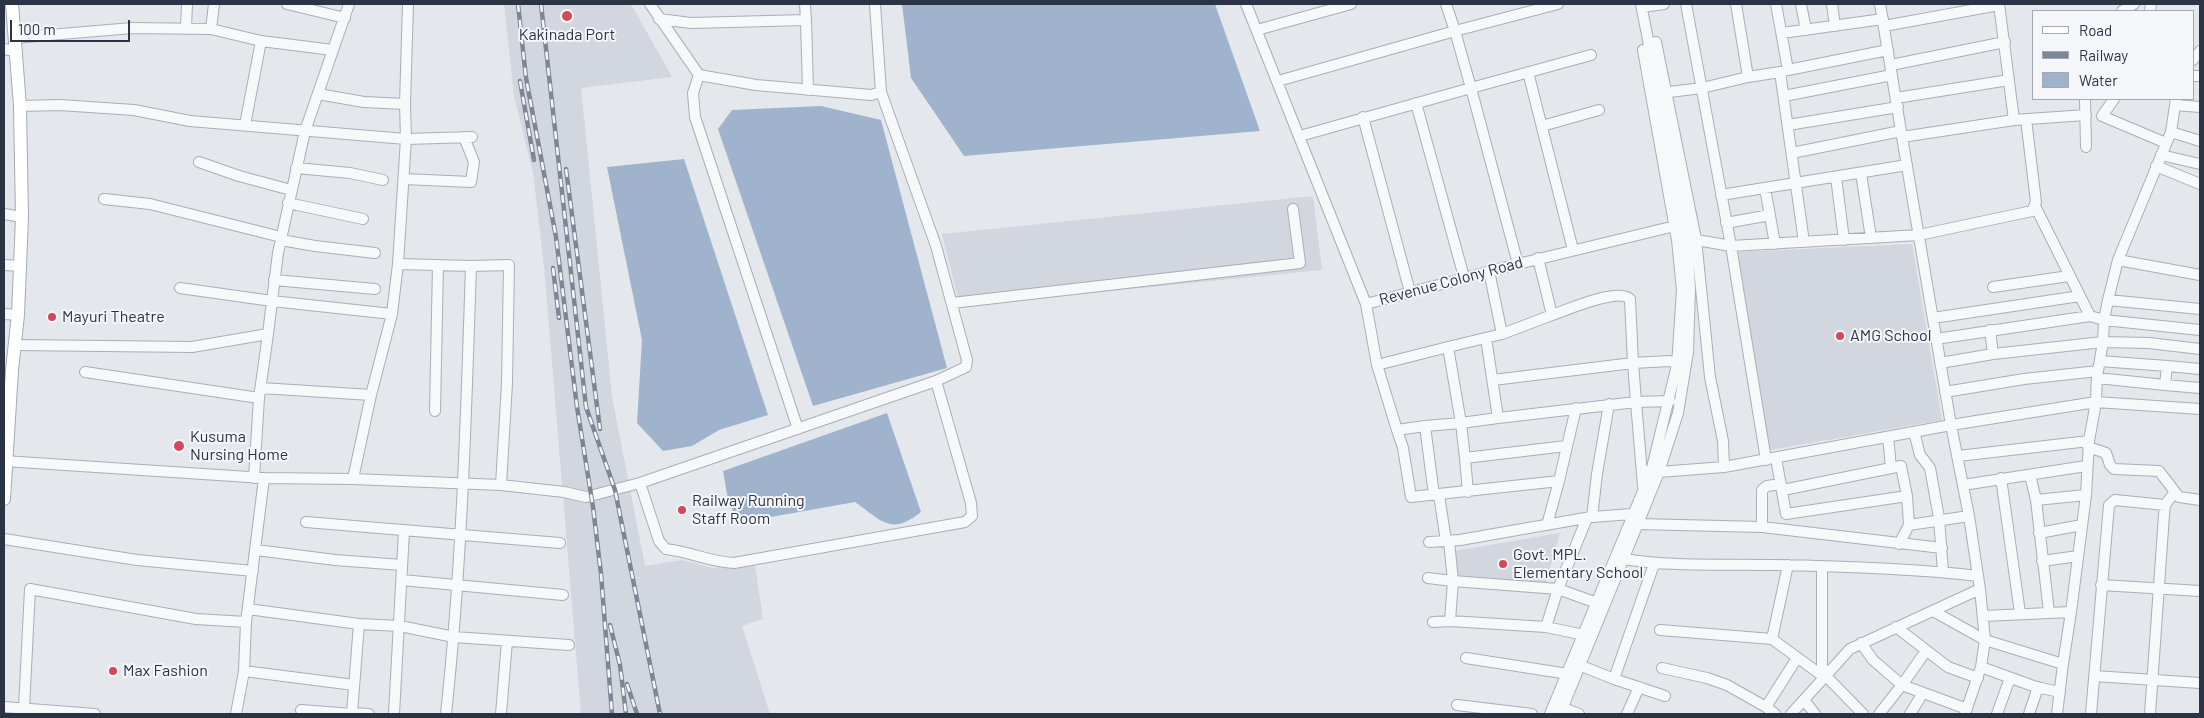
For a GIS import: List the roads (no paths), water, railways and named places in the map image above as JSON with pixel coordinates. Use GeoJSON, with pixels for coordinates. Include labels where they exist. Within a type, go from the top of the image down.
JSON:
{"type":"FeatureCollection","features":[{"type":"Feature","properties":{"kind":"main road"},"geometry":{"type":"LineString","coordinates":[[4,499],[8,370],[15,345],[18,315],[22,217],[20,106],[11,46],[12,4]]}},
{"type":"Feature","properties":{"kind":"street"},"geometry":{"type":"LineString","coordinates":[[186,28],[187,4]]}},
{"type":"Feature","properties":{"kind":"street"},"geometry":{"type":"LineString","coordinates":[[211,29],[214,4]]}},
{"type":"Feature","properties":{"kind":"street"},"geometry":{"type":"LineString","coordinates":[[287,4],[345,18]]}},
{"type":"Feature","properties":{"kind":"street"},"geometry":{"type":"LineString","coordinates":[[236,714],[244,671],[246,622],[256,550],[260,393],[274,280],[288,203],[305,131],[349,4]]}},
{"type":"Feature","properties":{"kind":"street"},"geometry":{"type":"LineString","coordinates":[[353,479],[371,395],[392,314],[398,264],[406,139],[405,104],[408,4]]}},
{"type":"Feature","properties":{"kind":"street"},"geometry":{"type":"LineString","coordinates":[[650,4],[699,75],[756,85],[808,90],[871,95],[881,92]]}},
{"type":"Feature","properties":{"kind":"street"},"geometry":{"type":"LineString","coordinates":[[805,4],[808,90]]}},
{"type":"Feature","properties":{"kind":"street"},"geometry":{"type":"LineString","coordinates":[[5,461],[259,478],[353,479],[501,485],[564,492],[586,497],[640,483],[798,430],[936,381],[966,367],[967,360],[936,246],[881,92],[875,4]]}},
{"type":"Feature","properties":{"kind":"street","name":"Revenue Colony Road"},"geometry":{"type":"LineString","coordinates":[[1246,4],[1366,304],[1538,258],[1675,226]]}},
{"type":"Feature","properties":{"kind":"street"},"geometry":{"type":"LineString","coordinates":[[1257,30],[1351,4]]}},
{"type":"Feature","properties":{"kind":"street"},"geometry":{"type":"LineString","coordinates":[[1446,4],[1471,88],[1518,264]]}},
{"type":"Feature","properties":{"kind":"street"},"geometry":{"type":"LineString","coordinates":[[1278,80],[1558,4]]}},
{"type":"Feature","properties":{"kind":"street"},"geometry":{"type":"LineString","coordinates":[[1664,4],[1643,5],[1723,441],[1724,467]]}},
{"type":"Feature","properties":{"kind":"street"},"geometry":{"type":"LineString","coordinates":[[1686,4],[1771,459],[1782,487],[1787,531]]}},
{"type":"Feature","properties":{"kind":"street"},"geometry":{"type":"LineString","coordinates":[[1736,4],[1748,78]]}},
{"type":"Feature","properties":{"kind":"street"},"geometry":{"type":"LineString","coordinates":[[1776,4],[1782,33],[1784,96],[1804,242]]}},
{"type":"Feature","properties":{"kind":"street"},"geometry":{"type":"LineString","coordinates":[[1801,4],[1806,30]]}},
{"type":"Feature","properties":{"kind":"street"},"geometry":{"type":"LineString","coordinates":[[1832,4],[1835,26]]}},
{"type":"Feature","properties":{"kind":"street"},"geometry":{"type":"LineString","coordinates":[[1861,643],[1873,660],[1902,685],[1966,712],[1981,668],[1985,640],[1980,589],[1880,4]]}},
{"type":"Feature","properties":{"kind":"street"},"geometry":{"type":"LineString","coordinates":[[1782,33],[1835,26],[1884,23],[1999,4],[2014,120]]}},
{"type":"Feature","properties":{"kind":"street"},"geometry":{"type":"LineString","coordinates":[[659,19],[692,23],[806,20]]}},
{"type":"Feature","properties":{"kind":"street"},"geometry":{"type":"LineString","coordinates":[[11,46],[132,28],[186,28],[211,29],[261,41],[334,50]]}},
{"type":"Feature","properties":{"kind":"street"},"geometry":{"type":"LineString","coordinates":[[245,125],[261,41]]}},
{"type":"Feature","properties":{"kind":"street"},"geometry":{"type":"LineString","coordinates":[[1784,96],[2004,42]]}},
{"type":"Feature","properties":{"kind":"street"},"geometry":{"type":"LineString","coordinates":[[1658,93],[1702,88],[1888,50]]}},
{"type":"Feature","properties":{"kind":"street"},"geometry":{"type":"LineString","coordinates":[[1300,136],[1591,55]]}},
{"type":"Feature","properties":{"kind":"street"},"geometry":{"type":"LineString","coordinates":[[1528,72],[1573,250]]}},
{"type":"Feature","properties":{"kind":"street"},"geometry":{"type":"LineString","coordinates":[[699,75],[693,93],[695,117],[798,430]]}},
{"type":"Feature","properties":{"kind":"street"},"geometry":{"type":"LineString","coordinates":[[1788,125],[2009,80]]}},
{"type":"Feature","properties":{"kind":"street"},"geometry":{"type":"LineString","coordinates":[[1658,93],[1675,226],[1687,239],[1731,246],[1919,235],[2032,211],[2035,206]]}},
{"type":"Feature","properties":{"kind":"street"},"geometry":{"type":"LineString","coordinates":[[318,94],[364,102],[405,104]]}},
{"type":"Feature","properties":{"kind":"street"},"geometry":{"type":"LineString","coordinates":[[2084,100],[2086,147]]}},
{"type":"Feature","properties":{"kind":"street"},"geometry":{"type":"LineString","coordinates":[[2113,100],[2102,116],[2166,144]]}},
{"type":"Feature","properties":{"kind":"street"},"geometry":{"type":"LineString","coordinates":[[2057,714],[2086,495],[2086,466],[2096,402],[2098,370],[2108,300],[2118,260],[2171,132],[2176,102],[2200,107]]}},
{"type":"Feature","properties":{"kind":"street"},"geometry":{"type":"LineString","coordinates":[[1416,103],[1464,278]]}},
{"type":"Feature","properties":{"kind":"street"},"geometry":{"type":"LineString","coordinates":[[20,106],[60,105],[134,110],[190,121],[406,139],[468,137],[474,162],[471,182],[404,179]]}},
{"type":"Feature","properties":{"kind":"street"},"geometry":{"type":"LineString","coordinates":[[1542,126],[1599,110]]}},
{"type":"Feature","properties":{"kind":"street"},"geometry":{"type":"LineString","coordinates":[[1792,152],[1902,134],[2014,120],[2086,115]]}},
{"type":"Feature","properties":{"kind":"street"},"geometry":{"type":"LineString","coordinates":[[1363,117],[1410,292]]}},
{"type":"Feature","properties":{"kind":"street"},"geometry":{"type":"LineString","coordinates":[[2026,119],[2035,206],[2090,316]]}},
{"type":"Feature","properties":{"kind":"street"},"geometry":{"type":"LineString","coordinates":[[2171,132],[2200,141]]}},
{"type":"Feature","properties":{"kind":"street"},"geometry":{"type":"LineString","coordinates":[[2161,155],[2200,164]]}},
{"type":"Feature","properties":{"kind":"street"},"geometry":{"type":"LineString","coordinates":[[199,162],[238,176],[291,190]]}},
{"type":"Feature","properties":{"kind":"street"},"geometry":{"type":"LineString","coordinates":[[1721,195],[1907,165]]}},
{"type":"Feature","properties":{"kind":"street"},"geometry":{"type":"LineString","coordinates":[[2156,166],[2200,184]]}},
{"type":"Feature","properties":{"kind":"street"},"geometry":{"type":"LineString","coordinates":[[296,168],[350,173],[383,180]]}},
{"type":"Feature","properties":{"kind":"street"},"geometry":{"type":"LineString","coordinates":[[1861,173],[1871,238]]}},
{"type":"Feature","properties":{"kind":"street"},"geometry":{"type":"LineString","coordinates":[[1836,177],[1844,240]]}},
{"type":"Feature","properties":{"kind":"street"},"geometry":{"type":"LineString","coordinates":[[1765,188],[1775,244]]}},
{"type":"Feature","properties":{"kind":"street"},"geometry":{"type":"LineString","coordinates":[[104,199],[150,204],[281,239],[315,246],[375,253]]}},
{"type":"Feature","properties":{"kind":"street"},"geometry":{"type":"LineString","coordinates":[[288,203],[363,218]]}},
{"type":"Feature","properties":{"kind":"street"},"geometry":{"type":"LineString","coordinates":[[952,303],[1300,263],[1293,209]]}},
{"type":"Feature","properties":{"kind":"street"},"geometry":{"type":"LineString","coordinates":[[4,214],[22,217]]}},
{"type":"Feature","properties":{"kind":"street"},"geometry":{"type":"LineString","coordinates":[[1726,223],[1770,216]]}},
{"type":"Feature","properties":{"kind":"street"},"geometry":{"type":"LineString","coordinates":[[1557,710],[1568,674],[1596,602],[1644,487],[1655,470],[1677,362],[1687,239]]}},
{"type":"Feature","properties":{"kind":"street"},"geometry":{"type":"LineString","coordinates":[[1557,710],[1579,665],[1624,559],[1638,524],[1655,470],[1678,413],[1687,367],[1690,288],[1687,239]]}},
{"type":"Feature","properties":{"kind":"street"},"geometry":{"type":"LineString","coordinates":[[1538,258],[1552,315]]}},
{"type":"Feature","properties":{"kind":"street"},"geometry":{"type":"LineString","coordinates":[[2118,260],[2200,275]]}},
{"type":"Feature","properties":{"kind":"street"},"geometry":{"type":"LineString","coordinates":[[398,264],[509,265],[507,383],[501,485]]}},
{"type":"Feature","properties":{"kind":"street"},"geometry":{"type":"LineString","coordinates":[[4,265],[20,266]]}},
{"type":"Feature","properties":{"kind":"street"},"geometry":{"type":"LineString","coordinates":[[435,411],[438,265]]}},
{"type":"Feature","properties":{"kind":"street"},"geometry":{"type":"LineString","coordinates":[[446,714],[454,637],[464,484],[471,266]]}},
{"type":"Feature","properties":{"kind":"street"},"geometry":{"type":"LineString","coordinates":[[1489,271],[1502,334]]}},
{"type":"Feature","properties":{"kind":"street"},"geometry":{"type":"LineString","coordinates":[[1993,287],[2070,276]]}},
{"type":"Feature","properties":{"kind":"street"},"geometry":{"type":"LineString","coordinates":[[274,280],[375,288]]}},
{"type":"Feature","properties":{"kind":"street"},"geometry":{"type":"LineString","coordinates":[[180,288],[272,301],[392,314]]}},
{"type":"Feature","properties":{"kind":"street"},"geometry":{"type":"LineString","coordinates":[[1377,365],[1502,334],[1615,294],[1627,296],[1630,299],[1633,363],[1644,487]]}},
{"type":"Feature","properties":{"kind":"street"},"geometry":{"type":"LineString","coordinates":[[1933,318],[2080,296]]}},
{"type":"Feature","properties":{"kind":"street"},"geometry":{"type":"LineString","coordinates":[[2108,300],[2200,309]]}},
{"type":"Feature","properties":{"kind":"street"},"geometry":{"type":"LineString","coordinates":[[1366,304],[1377,365],[1403,448],[1411,497],[1559,481]]}},
{"type":"Feature","properties":{"kind":"street"},"geometry":{"type":"LineString","coordinates":[[4,314],[18,315]]}},
{"type":"Feature","properties":{"kind":"street"},"geometry":{"type":"LineString","coordinates":[[1936,339],[2090,316],[2104,320],[2200,330]]}},
{"type":"Feature","properties":{"kind":"street"},"geometry":{"type":"LineString","coordinates":[[1990,330],[1993,354]]}},
{"type":"Feature","properties":{"kind":"street"},"geometry":{"type":"LineString","coordinates":[[15,345],[192,347],[268,334]]}},
{"type":"Feature","properties":{"kind":"street"},"geometry":{"type":"LineString","coordinates":[[1486,338],[1498,418]]}},
{"type":"Feature","properties":{"kind":"street"},"geometry":{"type":"LineString","coordinates":[[1940,363],[1993,354],[2103,342],[2200,349]]}},
{"type":"Feature","properties":{"kind":"street"},"geometry":{"type":"LineString","coordinates":[[1448,347],[1462,423],[1468,492]]}},
{"type":"Feature","properties":{"kind":"street"},"geometry":{"type":"LineString","coordinates":[[1493,380],[1633,363],[1677,362]]}},
{"type":"Feature","properties":{"kind":"street"},"geometry":{"type":"LineString","coordinates":[[1945,392],[2024,379],[2098,370],[2167,366],[2200,369]]}},
{"type":"Feature","properties":{"kind":"street"},"geometry":{"type":"LineString","coordinates":[[2165,384],[2167,366]]}},
{"type":"Feature","properties":{"kind":"street"},"geometry":{"type":"LineString","coordinates":[[2098,370],[2165,384],[2200,388]]}},
{"type":"Feature","properties":{"kind":"street"},"geometry":{"type":"LineString","coordinates":[[85,372],[260,393],[371,395]]}},
{"type":"Feature","properties":{"kind":"street"},"geometry":{"type":"LineString","coordinates":[[640,483],[659,541],[666,549],[686,551],[718,563],[734,563],[966,522],[972,516],[971,503],[936,381]]}},
{"type":"Feature","properties":{"kind":"street"},"geometry":{"type":"LineString","coordinates":[[1396,430],[1610,404],[1670,401]]}},
{"type":"Feature","properties":{"kind":"street"},"geometry":{"type":"LineString","coordinates":[[1655,470],[1724,467],[1951,425],[2096,402],[2200,409]]}},
{"type":"Feature","properties":{"kind":"street"},"geometry":{"type":"LineString","coordinates":[[1546,627],[1558,589],[1589,517],[1610,404]]}},
{"type":"Feature","properties":{"kind":"street"},"geometry":{"type":"LineString","coordinates":[[1548,525],[1576,408]]}},
{"type":"Feature","properties":{"kind":"street"},"geometry":{"type":"LineString","coordinates":[[1425,426],[1453,580],[1450,621]]}},
{"type":"Feature","properties":{"kind":"street"},"geometry":{"type":"LineString","coordinates":[[1914,432],[1920,454],[1930,468],[1939,521],[1943,572]]}},
{"type":"Feature","properties":{"kind":"street"},"geometry":{"type":"LineString","coordinates":[[1888,437],[1891,467]]}},
{"type":"Feature","properties":{"kind":"street"},"geometry":{"type":"LineString","coordinates":[[1958,456],[2089,444],[2106,453],[2110,465],[2114,469],[2159,471],[2174,493],[2179,497],[2200,500]]}},
{"type":"Feature","properties":{"kind":"street"},"geometry":{"type":"LineString","coordinates":[[1465,458],[1566,446]]}},
{"type":"Feature","properties":{"kind":"street"},"geometry":{"type":"LineString","coordinates":[[1762,527],[1762,490],[1901,466],[1907,496],[1909,525],[1899,544]]}},
{"type":"Feature","properties":{"kind":"street"},"geometry":{"type":"LineString","coordinates":[[1963,485],[2086,466]]}},
{"type":"Feature","properties":{"kind":"street"},"geometry":{"type":"LineString","coordinates":[[2030,475],[2036,500],[2049,612]]}},
{"type":"Feature","properties":{"kind":"street"},"geometry":{"type":"LineString","coordinates":[[2001,478],[2020,613]]}},
{"type":"Feature","properties":{"kind":"street"},"geometry":{"type":"LineString","coordinates":[[2150,714],[2165,505],[2174,493]]}},
{"type":"Feature","properties":{"kind":"street"},"geometry":{"type":"LineString","coordinates":[[2036,500],[2086,495]]}},
{"type":"Feature","properties":{"kind":"street"},"geometry":{"type":"LineString","coordinates":[[1786,514],[1907,496]]}},
{"type":"Feature","properties":{"kind":"street"},"geometry":{"type":"LineString","coordinates":[[2091,714],[2109,505],[2115,500],[2165,505]]}},
{"type":"Feature","properties":{"kind":"street"},"geometry":{"type":"LineString","coordinates":[[1429,542],[1447,541],[1589,517],[1632,514]]}},
{"type":"Feature","properties":{"kind":"street"},"geometry":{"type":"LineString","coordinates":[[1909,525],[1969,516]]}},
{"type":"Feature","properties":{"kind":"street"},"geometry":{"type":"LineString","coordinates":[[306,522],[560,543]]}},
{"type":"Feature","properties":{"kind":"street"},"geometry":{"type":"LineString","coordinates":[[1638,524],[1762,527],[1942,548]]}},
{"type":"Feature","properties":{"kind":"street"},"geometry":{"type":"LineString","coordinates":[[2039,533],[2082,525]]}},
{"type":"Feature","properties":{"kind":"street"},"geometry":{"type":"LineString","coordinates":[[394,714],[404,531]]}},
{"type":"Feature","properties":{"kind":"street"},"geometry":{"type":"LineString","coordinates":[[4,539],[137,560],[253,571]]}},
{"type":"Feature","properties":{"kind":"street"},"geometry":{"type":"LineString","coordinates":[[256,550],[335,560],[402,565]]}},
{"type":"Feature","properties":{"kind":"street"},"geometry":{"type":"LineString","coordinates":[[2042,561],[2078,556]]}},
{"type":"Feature","properties":{"kind":"street"},"geometry":{"type":"LineString","coordinates":[[1624,559],[1654,564],[1788,565],[1943,572],[1978,576]]}},
{"type":"Feature","properties":{"kind":"street"},"geometry":{"type":"LineString","coordinates":[[1614,679],[1654,564]]}},
{"type":"Feature","properties":{"kind":"street"},"geometry":{"type":"LineString","coordinates":[[1772,639],[1788,565]]}},
{"type":"Feature","properties":{"kind":"street"},"geometry":{"type":"LineString","coordinates":[[1822,567],[1822,664],[1825,677]]}},
{"type":"Feature","properties":{"kind":"street"},"geometry":{"type":"LineString","coordinates":[[1428,578],[1558,589],[1596,602]]}},
{"type":"Feature","properties":{"kind":"street"},"geometry":{"type":"LineString","coordinates":[[402,580],[563,595]]}},
{"type":"Feature","properties":{"kind":"street"},"geometry":{"type":"LineString","coordinates":[[2101,585],[2200,591]]}},
{"type":"Feature","properties":{"kind":"street"},"geometry":{"type":"LineString","coordinates":[[24,708],[30,589],[196,619],[246,622]]}},
{"type":"Feature","properties":{"kind":"street"},"geometry":{"type":"LineString","coordinates":[[1791,714],[1850,649],[1980,589]]}},
{"type":"Feature","properties":{"kind":"street"},"geometry":{"type":"LineString","coordinates":[[248,609],[359,624],[400,626],[454,637],[569,645]]}},
{"type":"Feature","properties":{"kind":"street"},"geometry":{"type":"LineString","coordinates":[[1933,611],[1985,640],[2063,664]]}},
{"type":"Feature","properties":{"kind":"street"},"geometry":{"type":"LineString","coordinates":[[1983,616],[2071,612]]}},
{"type":"Feature","properties":{"kind":"street"},"geometry":{"type":"LineString","coordinates":[[1433,622],[1450,621],[1546,627],[1584,635]]}},
{"type":"Feature","properties":{"kind":"street"},"geometry":{"type":"LineString","coordinates":[[352,714],[359,624]]}},
{"type":"Feature","properties":{"kind":"street"},"geometry":{"type":"LineString","coordinates":[[1896,627],[1948,667],[1978,678]]}},
{"type":"Feature","properties":{"kind":"street"},"geometry":{"type":"LineString","coordinates":[[1660,630],[1772,639],[1825,677],[1863,714]]}},
{"type":"Feature","properties":{"kind":"street"},"geometry":{"type":"LineString","coordinates":[[501,714],[507,641]]}},
{"type":"Feature","properties":{"kind":"street"},"geometry":{"type":"LineString","coordinates":[[1879,714],[1926,651]]}},
{"type":"Feature","properties":{"kind":"street"},"geometry":{"type":"LineString","coordinates":[[1466,658],[1568,674]]}},
{"type":"Feature","properties":{"kind":"street"},"geometry":{"type":"LineString","coordinates":[[1766,707],[1797,658]]}},
{"type":"Feature","properties":{"kind":"street"},"geometry":{"type":"LineString","coordinates":[[1579,665],[1664,696]]}},
{"type":"Feature","properties":{"kind":"street"},"geometry":{"type":"LineString","coordinates":[[1662,668],[1707,678],[1727,685],[1775,714]]}},
{"type":"Feature","properties":{"kind":"street"},"geometry":{"type":"LineString","coordinates":[[1981,668],[2038,687],[2060,692]]}},
{"type":"Feature","properties":{"kind":"street"},"geometry":{"type":"LineString","coordinates":[[244,671],[354,685]]}},
{"type":"Feature","properties":{"kind":"street"},"geometry":{"type":"LineString","coordinates":[[2094,676],[2200,683]]}},
{"type":"Feature","properties":{"kind":"street"},"geometry":{"type":"LineString","coordinates":[[1997,714],[2010,678]]}},
{"type":"Feature","properties":{"kind":"street"},"geometry":{"type":"LineString","coordinates":[[1627,714],[1639,687]]}},
{"type":"Feature","properties":{"kind":"street"},"geometry":{"type":"LineString","coordinates":[[2029,714],[2038,687]]}},
{"type":"Feature","properties":{"kind":"street"},"geometry":{"type":"LineString","coordinates":[[1910,714],[1923,693]]}},
{"type":"Feature","properties":{"kind":"street"},"geometry":{"type":"LineString","coordinates":[[1804,700],[1815,714]]}},
{"type":"Feature","properties":{"kind":"street"},"geometry":{"type":"LineString","coordinates":[[1457,705],[1532,714]]}},
{"type":"Feature","properties":{"kind":"street"},"geometry":{"type":"LineString","coordinates":[[4,707],[95,714]]}},
{"type":"Feature","properties":{"kind":"street"},"geometry":{"type":"LineString","coordinates":[[301,710],[369,714]]}},
{"type":"Feature","properties":{"kind":"street"},"geometry":{"type":"LineString","coordinates":[[1557,710],[1578,714]]}},
{"type":"Feature","properties":{"kind":"water"},"geometry":{"type":"Polygon","coordinates":[[[902,4],[1215,4],[1260,131],[964,156],[911,78],[902,4]]]}},
{"type":"Feature","properties":{"kind":"water"},"geometry":{"type":"Polygon","coordinates":[[[821,106],[881,120],[947,368],[813,406],[718,129],[732,110],[821,106]]]}},
{"type":"Feature","properties":{"kind":"water"},"geometry":{"type":"Polygon","coordinates":[[[684,159],[768,415],[719,430],[692,446],[663,451],[637,423],[642,340],[607,167],[684,159]]]}},
{"type":"Feature","properties":{"kind":"water"},"geometry":{"type":"Polygon","coordinates":[[[887,413],[921,512],[902,523],[887,523],[855,502],[737,523],[727,494],[723,471],[887,413]]]}},
{"type":"Feature","properties":{"kind":"railway"},"geometry":{"type":"LineString","coordinates":[[518,4],[526,78],[556,237],[577,407],[593,507],[601,574],[612,714]]}},
{"type":"Feature","properties":{"kind":"railway"},"geometry":{"type":"LineString","coordinates":[[541,4],[586,407],[615,490],[660,714]]}},
{"type":"Feature","properties":{"kind":"railway"},"geometry":{"type":"LineString","coordinates":[[520,81],[534,160]]}},
{"type":"Feature","properties":{"kind":"railway"},"geometry":{"type":"LineString","coordinates":[[566,169],[600,429]]}},
{"type":"Feature","properties":{"kind":"railway"},"geometry":{"type":"LineString","coordinates":[[553,268],[559,318]]}},
{"type":"Feature","properties":{"kind":"railway"},"geometry":{"type":"LineString","coordinates":[[610,625],[620,665],[626,714]]}},
{"type":"Feature","properties":{"kind":"railway"},"geometry":{"type":"LineString","coordinates":[[627,684],[637,714]]}},
{"type":"Feature","properties":{"kind":"place","name":"Kakinada Port"},"geometry":{"type":"Point","coordinates":[567,16]}},
{"type":"Feature","properties":{"kind":"place","name":"Mayuri Theatre"},"geometry":{"type":"Point","coordinates":[52,317]}},
{"type":"Feature","properties":{"kind":"place","name":"AMG School"},"geometry":{"type":"Point","coordinates":[1840,336]}},
{"type":"Feature","properties":{"kind":"place","name":"Kusuma Nursing Home"},"geometry":{"type":"Point","coordinates":[179,446]}},
{"type":"Feature","properties":{"kind":"place","name":"Railway Running Staff Room"},"geometry":{"type":"Point","coordinates":[682,510]}},
{"type":"Feature","properties":{"kind":"place","name":"Govt. MPL. Elementary School"},"geometry":{"type":"Point","coordinates":[1503,564]}},
{"type":"Feature","properties":{"kind":"place","name":"Max Fashion"},"geometry":{"type":"Point","coordinates":[113,671]}}]}
